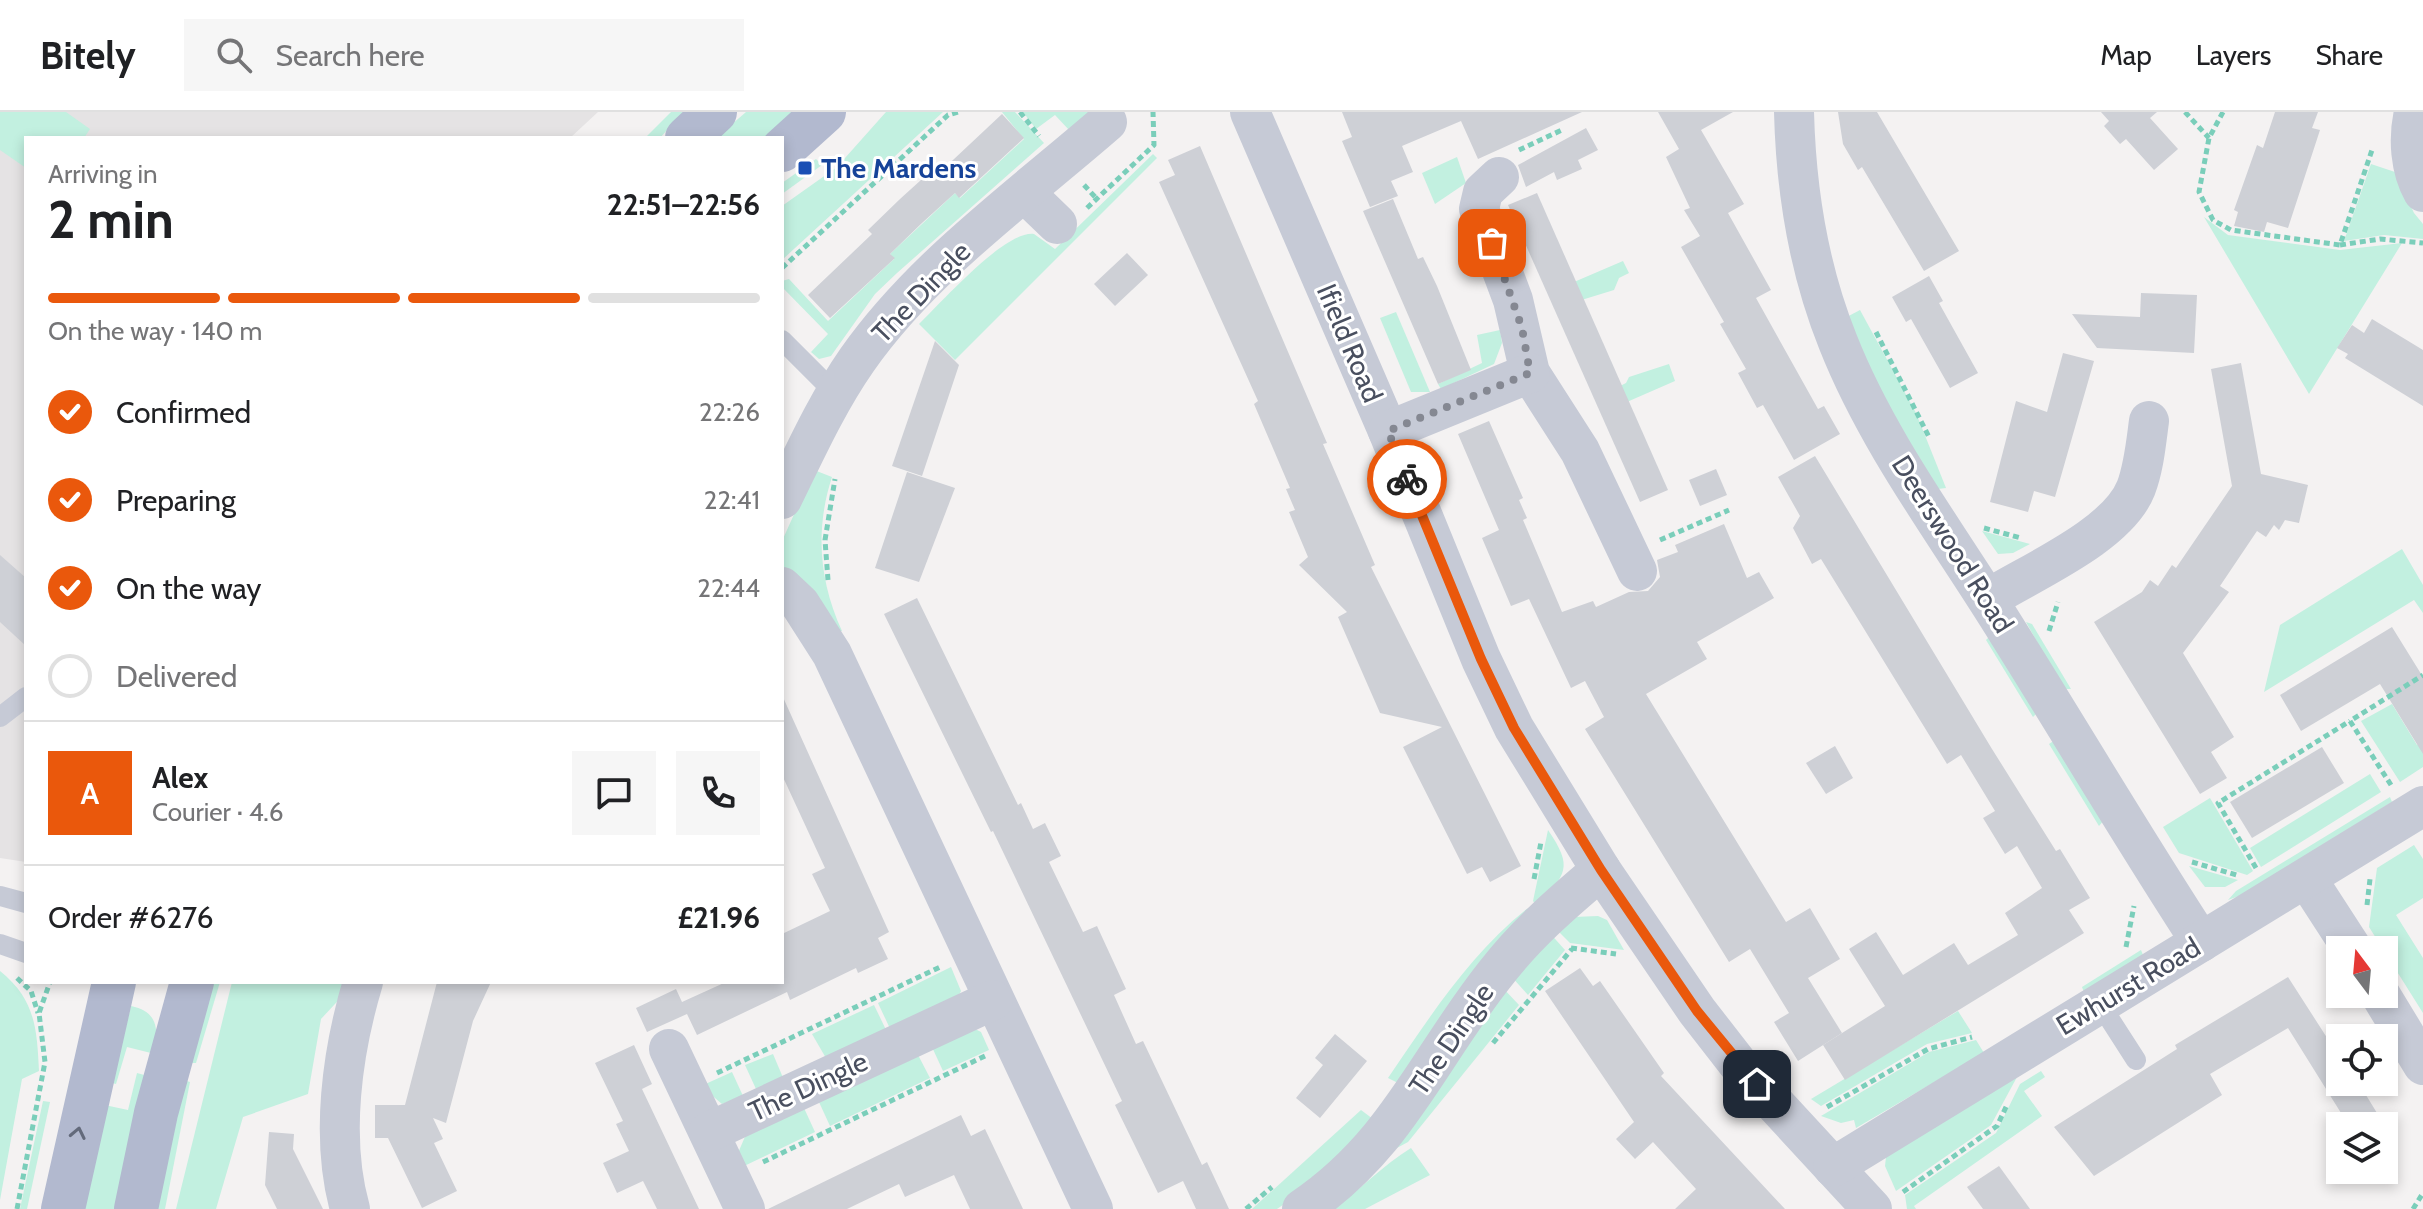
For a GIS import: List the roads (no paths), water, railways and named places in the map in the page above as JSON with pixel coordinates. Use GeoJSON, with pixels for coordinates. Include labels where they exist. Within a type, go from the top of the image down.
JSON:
{"type":"FeatureCollection","features":[{"type":"Feature","properties":{"kind":"main road"},"geometry":{"type":"LineString","coordinates":[[689,136],[715,112]]}},
{"type":"Feature","properties":{"kind":"main road"},"geometry":{"type":"LineString","coordinates":[[784,148],[824,112]]}},
{"type":"Feature","properties":{"kind":"main road"},"geometry":{"type":"LineString","coordinates":[[63,1209],[114,984]]}},
{"type":"Feature","properties":{"kind":"main road"},"geometry":{"type":"LineString","coordinates":[[172,984],[180,1025]]}},
{"type":"Feature","properties":{"kind":"main road"},"geometry":{"type":"LineString","coordinates":[[136,1209],[156,1113],[191,984]]}},
{"type":"Feature","properties":{"kind":"street","name":"Ifield Road"},"geometry":{"type":"LineString","coordinates":[[1250,112],[1388,431],[1481,659],[1514,728],[1601,870],[1731,1054],[1872,1209]]}},
{"type":"Feature","properties":{"kind":"street","name":"Deerswood Road"},"geometry":{"type":"LineString","coordinates":[[1794,112],[1800,198],[1823,299],[1837,341],[1876,418],[2201,942]]}},
{"type":"Feature","properties":{"kind":"street"},"geometry":{"type":"LineString","coordinates":[[2414,112],[2410,143],[2413,167],[2423,192]]}},
{"type":"Feature","properties":{"kind":"street","name":"The Dingle"},"geometry":{"type":"LineString","coordinates":[[784,495],[835,393],[887,323],[964,246],[1107,122]]}},
{"type":"Feature","properties":{"kind":"street"},"geometry":{"type":"LineString","coordinates":[[1499,177],[1488,184],[1479,209],[1513,300],[1530,373],[1580,451],[1633,562]]}},
{"type":"Feature","properties":{"kind":"street"},"geometry":{"type":"LineString","coordinates":[[1025,193],[1057,224]]}},
{"type":"Feature","properties":{"kind":"street"},"geometry":{"type":"LineString","coordinates":[[1388,431],[1530,373]]}},
{"type":"Feature","properties":{"kind":"street"},"geometry":{"type":"LineString","coordinates":[[1988,599],[2095,534],[2126,507],[2136,488],[2149,421]]}},
{"type":"Feature","properties":{"kind":"street"},"geometry":{"type":"LineString","coordinates":[[784,589],[800,604],[832,654],[1093,1209]]}},
{"type":"Feature","properties":{"kind":"street","name":"Ewhurst Road"},"geometry":{"type":"LineString","coordinates":[[1833,1167],[2307,879],[2411,812]]}},
{"type":"Feature","properties":{"kind":"street","name":"The Dingle"},"geometry":{"type":"LineString","coordinates":[[1302,1209],[1372,1150],[1398,1118],[1495,974],[1544,921],[1601,870]]}},
{"type":"Feature","properties":{"kind":"street"},"geometry":{"type":"LineString","coordinates":[[2307,879],[2344,936]]}},
{"type":"Feature","properties":{"kind":"street"},"geometry":{"type":"LineString","coordinates":[[350,1209],[343,1173],[342,1106],[349,1037],[362,984]]}},
{"type":"Feature","properties":{"kind":"street","name":"The Dingle"},"geometry":{"type":"LineString","coordinates":[[709,1132],[993,1000]]}},
{"type":"Feature","properties":{"kind":"street"},"geometry":{"type":"LineString","coordinates":[[2388,1008],[2423,1065]]}},
{"type":"Feature","properties":{"kind":"street"},"geometry":{"type":"LineString","coordinates":[[669,1049],[738,1193]]}},
{"type":"Feature","properties":{"kind":"lane"},"geometry":{"type":"LineString","coordinates":[[784,342],[835,393]]}},
{"type":"Feature","properties":{"kind":"lane"},"geometry":{"type":"LineString","coordinates":[[0,717],[24,699]]}},
{"type":"Feature","properties":{"kind":"lane"},"geometry":{"type":"LineString","coordinates":[[0,896],[24,902]]}},
{"type":"Feature","properties":{"kind":"lane"},"geometry":{"type":"LineString","coordinates":[[0,944],[24,952]]}},
{"type":"Feature","properties":{"kind":"lane"},"geometry":{"type":"LineString","coordinates":[[2100,1004],[2136,1060]]}},
{"type":"Feature","properties":{"kind":"place","name":"The Mardens"},"geometry":{"type":"Point","coordinates":[805,168]}}]}
